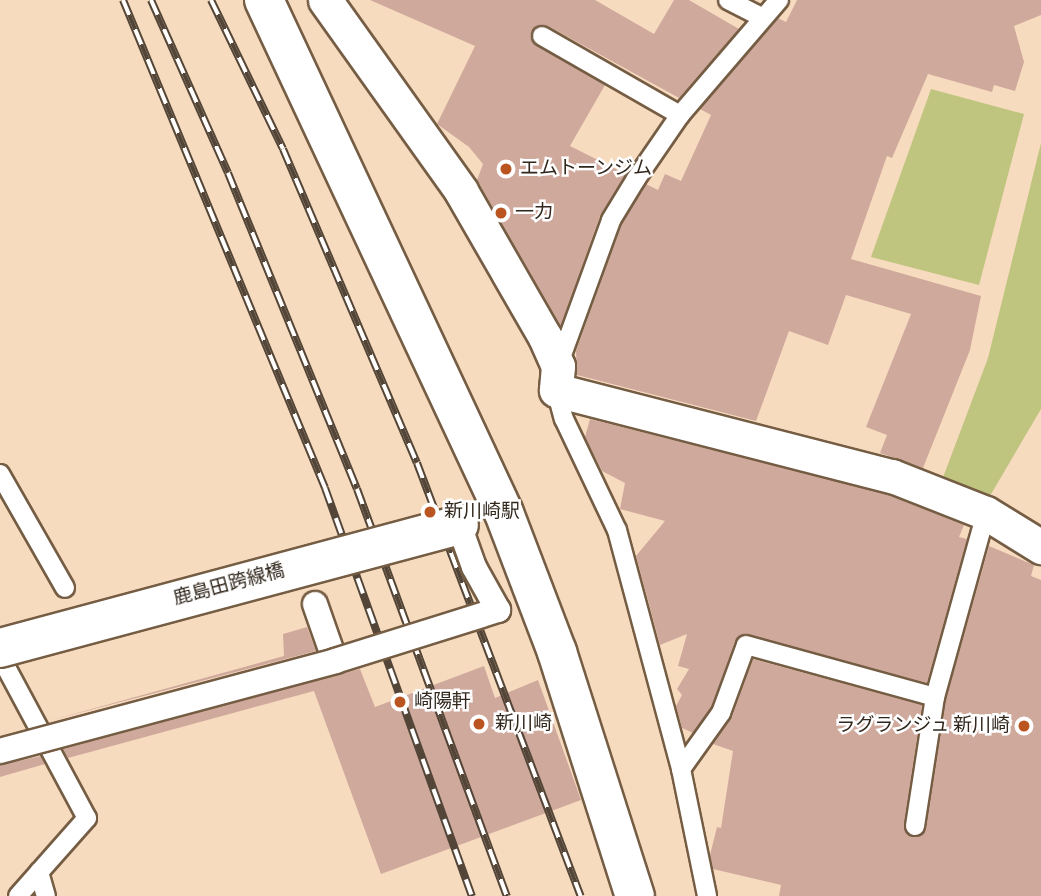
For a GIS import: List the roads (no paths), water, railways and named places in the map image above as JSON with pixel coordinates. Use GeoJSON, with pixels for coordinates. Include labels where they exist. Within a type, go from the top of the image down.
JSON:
{"type":"FeatureCollection","features":[{"type":"Feature","properties":{"kind":"street"},"geometry":{"type":"LineString","coordinates":[[264,0],[504,513],[557,652],[635,896]]}},
{"type":"Feature","properties":{"kind":"street"},"geometry":{"type":"LineString","coordinates":[[326,0],[461,191],[557,378],[892,476],[986,513],[1041,547]]}},
{"type":"Feature","properties":{"kind":"street","name":"鹿島田跨線橋"},"geometry":{"type":"LineString","coordinates":[[0,648],[504,513]]}},
{"type":"Feature","properties":{"kind":"street"},"geometry":{"type":"LineString","coordinates":[[0,751],[335,662],[498,610],[474,567],[459,525]]}},
{"type":"Feature","properties":{"kind":"street"},"geometry":{"type":"LineString","coordinates":[[315,604],[335,662]]}},
{"type":"Feature","properties":{"kind":"lane"},"geometry":{"type":"LineString","coordinates":[[728,0],[761,17]]}},
{"type":"Feature","properties":{"kind":"lane"},"geometry":{"type":"LineString","coordinates":[[707,896],[681,769],[617,530],[564,419],[557,378],[611,220],[680,115],[761,17],[779,0]]}},
{"type":"Feature","properties":{"kind":"lane"},"geometry":{"type":"LineString","coordinates":[[542,36],[680,115]]}},
{"type":"Feature","properties":{"kind":"lane"},"geometry":{"type":"LineString","coordinates":[[0,474],[7,501],[65,588]]}},
{"type":"Feature","properties":{"kind":"lane"},"geometry":{"type":"LineString","coordinates":[[915,826],[935,697],[986,513]]}},
{"type":"Feature","properties":{"kind":"lane"},"geometry":{"type":"LineString","coordinates":[[681,769],[721,713],[746,645],[935,697]]}},
{"type":"Feature","properties":{"kind":"lane"},"geometry":{"type":"LineString","coordinates":[[0,656],[87,818],[18,896]]}},
{"type":"Feature","properties":{"kind":"lane"},"geometry":{"type":"LineString","coordinates":[[39,872],[46,896]]}},
{"type":"Feature","properties":{"kind":"railway"},"geometry":{"type":"LineString","coordinates":[[123,0],[325,488],[472,896]]}},
{"type":"Feature","properties":{"kind":"railway"},"geometry":{"type":"LineString","coordinates":[[151,0],[228,173],[357,489],[507,896]]}},
{"type":"Feature","properties":{"kind":"railway"},"geometry":{"type":"LineString","coordinates":[[211,0],[283,149],[417,463],[581,896]]}},
{"type":"Feature","properties":{"kind":"place","name":"エムトーンジム"},"geometry":{"type":"Point","coordinates":[506,169]}},
{"type":"Feature","properties":{"kind":"place","name":"一力"},"geometry":{"type":"Point","coordinates":[501,213]}},
{"type":"Feature","properties":{"kind":"place","name":"新川崎駅"},"geometry":{"type":"Point","coordinates":[430,512]}},
{"type":"Feature","properties":{"kind":"place","name":"崎陽軒"},"geometry":{"type":"Point","coordinates":[400,702]}},
{"type":"Feature","properties":{"kind":"place","name":"新川崎"},"geometry":{"type":"Point","coordinates":[479,724]}},
{"type":"Feature","properties":{"kind":"place","name":"ラグランジュ 新川崎"},"geometry":{"type":"Point","coordinates":[1024,726]}}]}
